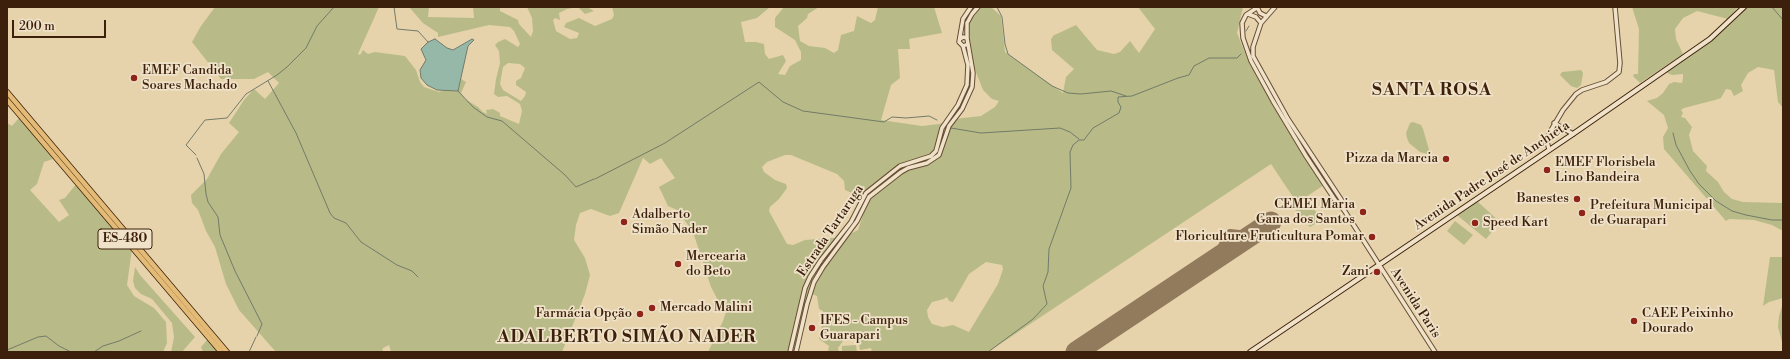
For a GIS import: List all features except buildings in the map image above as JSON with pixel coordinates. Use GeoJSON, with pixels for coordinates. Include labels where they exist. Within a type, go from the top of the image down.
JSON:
{"type":"FeatureCollection","features":[{"type":"Feature","properties":{"kind":"main road","name":"Avenida Padre José de Anchieta"},"geometry":{"type":"LineString","coordinates":[[1250,352],[1573,134],[1710,39],[1742,8]]}},
{"type":"Feature","properties":{"kind":"main road","name":"ES-480"},"geometry":{"type":"LineString","coordinates":[[7,92],[227,352]]}},
{"type":"Feature","properties":{"kind":"main road","name":"ES-480"},"geometry":{"type":"LineString","coordinates":[[7,100],[221,352]]}},
{"type":"Feature","properties":{"kind":"street"},"geometry":{"type":"LineString","coordinates":[[971,7],[963,20],[960,39],[960,43],[963,46],[968,44],[967,23],[978,7]]}},
{"type":"Feature","properties":{"kind":"street"},"geometry":{"type":"LineString","coordinates":[[1266,16],[1260,13],[1257,7],[1248,14],[1242,23],[1242,34],[1251,61],[1306,156],[1335,200],[1344,210]]}},
{"type":"Feature","properties":{"kind":"street"},"geometry":{"type":"LineString","coordinates":[[1275,7],[1261,23],[1253,47],[1253,56],[1288,119],[1344,204],[1344,210]]}},
{"type":"Feature","properties":{"kind":"street"},"geometry":{"type":"LineString","coordinates":[[1549,149],[1548,138],[1554,123],[1579,91],[1606,82],[1619,72],[1620,63],[1615,7]]}},
{"type":"Feature","properties":{"kind":"street"},"geometry":{"type":"LineString","coordinates":[[1248,14],[1256,17],[1261,23]]}},
{"type":"Feature","properties":{"kind":"street"},"geometry":{"type":"LineString","coordinates":[[960,39],[963,37],[967,38]]}},
{"type":"Feature","properties":{"kind":"street","name":"Estrada Tartaruga"},"geometry":{"type":"LineString","coordinates":[[796,352],[807,304],[814,282],[823,267],[857,221],[869,197],[901,172],[908,168],[927,163],[939,155],[949,126],[962,109],[972,87],[973,64],[968,44]]}},
{"type":"Feature","properties":{"kind":"street","name":"Estrada Tartaruga"},"geometry":{"type":"LineString","coordinates":[[790,352],[804,294],[810,277],[821,260],[851,222],[866,193],[900,166],[931,156],[936,151],[942,128],[958,105],[966,85],[968,65],[963,46]]}},
{"type":"Feature","properties":{"kind":"street"},"geometry":{"type":"LineString","coordinates":[[1554,123],[1573,134]]}},
{"type":"Feature","properties":{"kind":"street","name":"Avenida Paris"},"geometry":{"type":"LineString","coordinates":[[1344,210],[1356,231],[1435,352]]}},
{"type":"Feature","properties":{"kind":"green space"},"geometry":{"type":"Polygon","coordinates":[[[215,7],[379,7],[358,54],[360,55],[363,50],[368,54],[375,52],[405,56],[416,70],[420,82],[424,87],[439,92],[445,90],[458,91],[461,79],[466,82],[461,93],[465,99],[487,114],[486,110],[493,109],[500,113],[500,116],[519,124],[522,111],[520,104],[507,96],[498,97],[494,94],[500,63],[499,51],[495,45],[505,39],[518,47],[520,44],[514,31],[510,27],[489,25],[438,37],[438,33],[423,23],[409,7],[429,7],[428,17],[474,18],[473,7],[500,7],[500,11],[518,20],[519,24],[531,37],[533,31],[532,18],[527,7],[578,7],[567,9],[559,13],[560,20],[555,18],[553,20],[556,31],[570,39],[577,38],[579,33],[564,27],[566,23],[579,18],[595,26],[612,19],[614,15],[612,7],[770,7],[757,18],[741,22],[745,42],[764,44],[765,54],[769,59],[783,55],[786,61],[778,74],[785,75],[790,66],[801,60],[801,52],[795,40],[775,27],[775,18],[784,7],[819,7],[808,14],[807,18],[798,26],[800,41],[809,46],[825,48],[834,53],[838,50],[841,35],[854,31],[857,16],[871,23],[875,20],[878,7],[934,7],[942,33],[909,39],[910,49],[898,49],[900,78],[891,85],[881,120],[922,126],[939,124],[954,119],[981,116],[995,107],[999,101],[992,99],[983,90],[974,67],[968,27],[972,15],[977,10],[974,7],[991,7],[1001,16],[1005,52],[1063,93],[1066,77],[1074,69],[1052,50],[1051,39],[1054,35],[1076,25],[1097,50],[1114,54],[1120,52],[1130,41],[1139,53],[1155,29],[1138,7],[1243,7],[1237,33],[1249,63],[1297,145],[1324,185],[1297,203],[1271,164],[988,352],[872,352],[871,348],[860,350],[858,339],[843,341],[838,348],[839,352],[828,351],[829,346],[819,339],[824,318],[823,311],[819,309],[817,296],[812,294],[796,352],[708,352],[723,321],[726,312],[725,307],[721,306],[711,287],[693,232],[677,210],[668,206],[659,187],[675,178],[661,158],[650,164],[643,158],[619,213],[610,216],[591,209],[580,213],[576,225],[574,240],[585,258],[590,275],[585,294],[562,352],[391,352],[389,345],[383,348],[382,352],[276,352],[239,310],[226,284],[215,247],[206,231],[198,210],[192,203],[191,195],[207,179],[221,154],[239,132],[229,123],[244,100],[254,89],[265,99],[279,83],[268,72],[254,79],[221,79],[192,42],[201,26],[215,7]],[[508,63],[503,67],[500,84],[503,90],[521,101],[526,92],[516,85],[516,81],[521,78],[525,68],[520,64],[508,63]],[[785,155],[767,162],[762,167],[764,172],[775,180],[786,184],[787,188],[779,199],[770,207],[769,211],[787,244],[793,245],[805,240],[830,238],[836,238],[843,242],[850,234],[858,230],[868,200],[845,190],[844,181],[837,174],[791,155],[785,155]],[[986,262],[969,274],[953,302],[949,301],[947,297],[932,302],[927,310],[928,317],[932,324],[943,327],[953,325],[969,332],[998,284],[1003,269],[1002,265],[986,262]]]}},
{"type":"Feature","properties":{"kind":"green space"},"geometry":{"type":"Polygon","coordinates":[[[578,7],[587,7],[594,11],[585,14],[578,7]]]}},
{"type":"Feature","properties":{"kind":"green space"},"geometry":{"type":"Polygon","coordinates":[[[1632,7],[1738,7],[1728,19],[1697,11],[1683,18],[1675,29],[1676,39],[1683,54],[1640,83],[1633,76],[1634,74],[1638,74],[1639,29],[1632,7]]]}},
{"type":"Feature","properties":{"kind":"green space"},"geometry":{"type":"Polygon","coordinates":[[[1746,7],[1783,7],[1783,108],[1778,102],[1774,70],[1758,67],[1748,73],[1741,85],[1743,91],[1734,96],[1731,90],[1726,89],[1721,98],[1684,108],[1681,110],[1683,113],[1681,117],[1685,118],[1692,127],[1689,135],[1693,151],[1707,166],[1706,171],[1718,182],[1724,192],[1732,199],[1743,202],[1783,203],[1783,231],[1772,225],[1754,220],[1729,219],[1726,221],[1664,149],[1663,137],[1668,128],[1664,115],[1647,101],[1657,98],[1663,93],[1669,84],[1674,82],[1682,83],[1683,74],[1672,75],[1665,72],[1714,38],[1746,7]]]}},
{"type":"Feature","properties":{"kind":"green space"},"geometry":{"type":"Polygon","coordinates":[[[1581,70],[1583,73],[1581,85],[1577,88],[1571,86],[1560,75],[1562,72],[1581,70]]]}},
{"type":"Feature","properties":{"kind":"green space"},"geometry":{"type":"Polygon","coordinates":[[[19,118],[53,159],[44,162],[37,184],[30,190],[59,222],[69,215],[59,200],[65,198],[76,184],[132,249],[127,285],[134,296],[154,308],[166,322],[167,343],[163,352],[7,352],[7,123],[12,126],[19,118]]]}},
{"type":"Feature","properties":{"kind":"green space"},"geometry":{"type":"Polygon","coordinates":[[[1413,122],[1421,125],[1430,153],[1427,154],[1420,152],[1409,143],[1406,133],[1410,123],[1413,122]]]}},
{"type":"Feature","properties":{"kind":"green space"},"geometry":{"type":"Polygon","coordinates":[[[1308,201],[1322,220],[1310,227],[1295,211],[1308,201]]]}},
{"type":"Feature","properties":{"kind":"green space","name":"Speed Kart"},"geometry":{"type":"Polygon","coordinates":[[[1477,201],[1500,222],[1486,239],[1457,215],[1477,201]]]}},
{"type":"Feature","properties":{"kind":"green space"},"geometry":{"type":"Polygon","coordinates":[[[1455,221],[1473,235],[1464,245],[1447,231],[1455,221]]]}},
{"type":"Feature","properties":{"kind":"green space"},"geometry":{"type":"Polygon","coordinates":[[[1770,257],[1783,257],[1783,298],[1769,302],[1763,306],[1770,257]]]}},
{"type":"Feature","properties":{"kind":"green space"},"geometry":{"type":"Polygon","coordinates":[[[135,267],[140,275],[195,337],[182,352],[171,352],[174,337],[172,323],[152,299],[141,294],[135,288],[133,281],[135,267]]]}},
{"type":"Feature","properties":{"kind":"green space"},"geometry":{"type":"Polygon","coordinates":[[[1783,303],[1783,346],[1778,327],[1779,316],[1783,303]]]}},
{"type":"Feature","properties":{"kind":"green space"},"geometry":{"type":"Polygon","coordinates":[[[208,339],[218,352],[203,352],[201,347],[208,339]]]}},
{"type":"Feature","properties":{"kind":"green space"},"geometry":{"type":"Polygon","coordinates":[[[856,345],[857,352],[842,352],[842,346],[856,345]]]}},
{"type":"Feature","properties":{"kind":"shaded area"},"geometry":{"type":"Polygon","coordinates":[[[435,39],[447,48],[453,50],[472,39],[474,40],[468,46],[458,91],[437,90],[427,85],[421,78],[420,70],[426,60],[421,49],[428,42],[435,39]]]}},
{"type":"Feature","properties":{"kind":"waterway"},"geometry":{"type":"LineString","coordinates":[[196,155],[186,145],[205,120],[227,118],[246,94],[287,67],[306,48],[317,26],[334,7]]}},
{"type":"Feature","properties":{"kind":"waterway"},"geometry":{"type":"LineString","coordinates":[[394,7],[397,29],[418,31],[428,42]]}},
{"type":"Feature","properties":{"kind":"waterway"},"geometry":{"type":"LineString","coordinates":[[997,7],[1002,17],[1005,44],[1008,54],[1052,86],[1068,93],[1081,94],[1111,91],[1126,96]]}},
{"type":"Feature","properties":{"kind":"waterway"},"geometry":{"type":"LineString","coordinates":[[1772,7],[1783,20]]}},
{"type":"Feature","properties":{"kind":"waterway"},"geometry":{"type":"LineString","coordinates":[[1246,31],[1249,26]]}},
{"type":"Feature","properties":{"kind":"waterway"},"geometry":{"type":"LineString","coordinates":[[988,352],[1033,319],[1047,304],[1043,286],[1048,272],[1049,249],[1071,188],[1070,152],[1073,145],[1079,140],[1084,140],[1093,128],[1119,113],[1121,107],[1118,102],[1118,97],[1132,96],[1189,75],[1194,66],[1209,58],[1237,58],[1241,54]]}},
{"type":"Feature","properties":{"kind":"waterway"},"geometry":{"type":"LineString","coordinates":[[268,81],[296,133],[330,213],[334,218],[346,223],[361,242],[397,265],[412,271],[418,277]]}},
{"type":"Feature","properties":{"kind":"waterway"},"geometry":{"type":"LineString","coordinates":[[595,179],[665,143],[759,82],[783,102],[803,111],[884,122],[892,117],[906,118],[929,116],[937,120]]}},
{"type":"Feature","properties":{"kind":"waterway"},"geometry":{"type":"LineString","coordinates":[[458,91],[473,107],[487,117],[502,121],[565,175],[576,187],[594,179]]}},
{"type":"Feature","properties":{"kind":"waterway"},"geometry":{"type":"LineString","coordinates":[[951,128],[981,133],[1060,128],[1070,132],[1079,139]]}},
{"type":"Feature","properties":{"kind":"waterway"},"geometry":{"type":"LineString","coordinates":[[1673,133],[1676,145],[1690,171],[1699,184],[1716,201],[1732,211],[1746,215],[1772,220],[1783,220]]}},
{"type":"Feature","properties":{"kind":"waterway"},"geometry":{"type":"LineString","coordinates":[[197,158],[204,174],[208,202],[218,217],[220,235],[235,271],[262,324],[257,336]]}},
{"type":"Feature","properties":{"kind":"waterway"},"geometry":{"type":"LineString","coordinates":[[94,352],[103,346],[119,341],[141,331]]}},
{"type":"Feature","properties":{"kind":"waterway"},"geometry":{"type":"LineString","coordinates":[[7,350],[38,337],[46,336],[59,346],[71,352]]}},
{"type":"Feature","properties":{"kind":"waterway"},"geometry":{"type":"LineString","coordinates":[[249,352],[256,337]]}},
{"type":"Feature","properties":{"kind":"taxiway"},"geometry":{"type":"LineString","coordinates":[[1210,263],[1219,254],[1225,239],[1230,233],[1239,234],[1245,239]]}},
{"type":"Feature","properties":{"kind":"runway"},"geometry":{"type":"LineString","coordinates":[[1076,352],[1271,222]]}},
{"type":"Feature","properties":{"kind":"place","name":"EMEF Candida Soares Machado"},"geometry":{"type":"Point","coordinates":[134,78]}},
{"type":"Feature","properties":{"kind":"place","name":"Pizza da Marcia"},"geometry":{"type":"Point","coordinates":[1446,159]}},
{"type":"Feature","properties":{"kind":"place","name":"EMEF Florisbela Lino Bandeira"},"geometry":{"type":"Point","coordinates":[1547,170]}},
{"type":"Feature","properties":{"kind":"place","name":"Banestes"},"geometry":{"type":"Point","coordinates":[1577,199]}},
{"type":"Feature","properties":{"kind":"place","name":"CEMEI Maria Gama dos Santos"},"geometry":{"type":"Point","coordinates":[1363,212]}},
{"type":"Feature","properties":{"kind":"place","name":"Prefeitura Municipal de Guarapari"},"geometry":{"type":"Point","coordinates":[1582,213]}},
{"type":"Feature","properties":{"kind":"place","name":"Adalberto Simão Nader"},"geometry":{"type":"Point","coordinates":[624,222]}},
{"type":"Feature","properties":{"kind":"place","name":"Speed Kart"},"geometry":{"type":"Point","coordinates":[1475,223]}},
{"type":"Feature","properties":{"kind":"place","name":"Floriculture Fruticultura Pomar"},"geometry":{"type":"Point","coordinates":[1372,237]}},
{"type":"Feature","properties":{"kind":"place","name":"Mercearia do Beto"},"geometry":{"type":"Point","coordinates":[678,264]}},
{"type":"Feature","properties":{"kind":"place","name":"Zani"},"geometry":{"type":"Point","coordinates":[1377,272]}},
{"type":"Feature","properties":{"kind":"place","name":"Mercado Malini"},"geometry":{"type":"Point","coordinates":[652,308]}},
{"type":"Feature","properties":{"kind":"place","name":"Farmácia Opção"},"geometry":{"type":"Point","coordinates":[640,314]}},
{"type":"Feature","properties":{"kind":"place","name":"CAEE Peixinho Dourado"},"geometry":{"type":"Point","coordinates":[1634,321]}},
{"type":"Feature","properties":{"kind":"place","name":"IFES - Campus Guarapari"},"geometry":{"type":"Point","coordinates":[812,328]}},
{"type":"Feature","properties":{"kind":"district","name":"SANTA ROSA"},"geometry":{"type":"Point","coordinates":[1432,91]}},
{"type":"Feature","properties":{"kind":"district","name":"ADALBERTO SIMÃO NADER"},"geometry":{"type":"Point","coordinates":[627,338]}}]}
